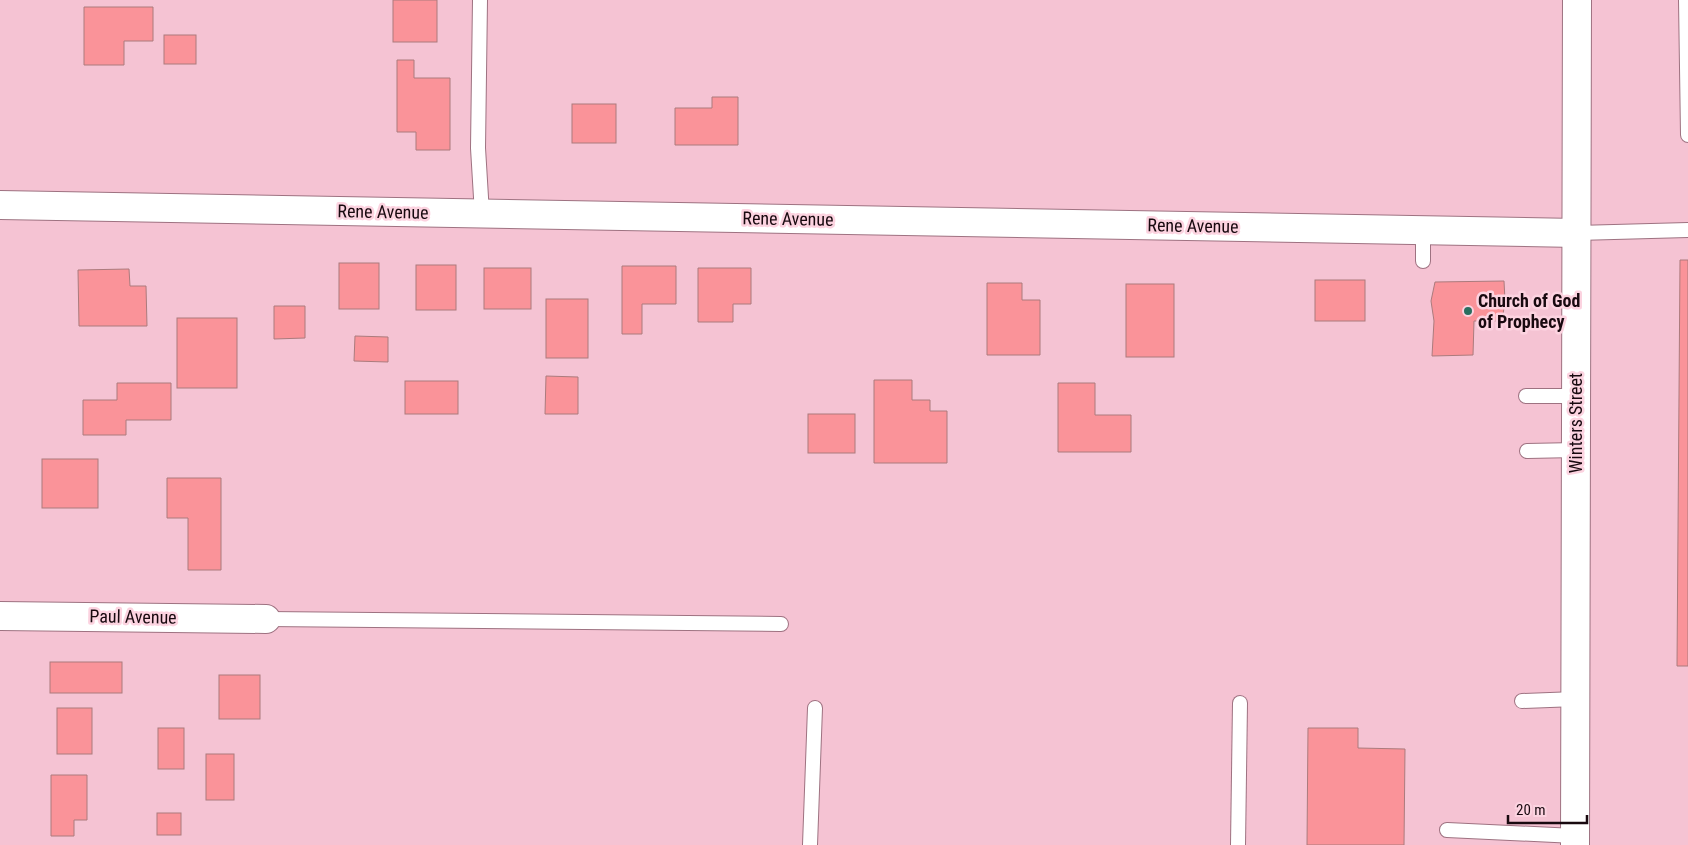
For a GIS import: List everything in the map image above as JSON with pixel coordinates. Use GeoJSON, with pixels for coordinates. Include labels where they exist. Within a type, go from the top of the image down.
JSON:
{"type":"FeatureCollection","features":[{"type":"Feature","properties":{"kind":"street","name":"Winters Street"},"geometry":{"type":"LineString","coordinates":[[1575,841],[1577,0]]}},
{"type":"Feature","properties":{"kind":"street","name":"Rene Avenue"},"geometry":{"type":"LineString","coordinates":[[0,205],[1577,233]]}},
{"type":"Feature","properties":{"kind":"street","name":"Paul Avenue"},"geometry":{"type":"LineString","coordinates":[[0,616],[266,619]]}},
{"type":"Feature","properties":{"kind":"lane"},"geometry":{"type":"LineString","coordinates":[[480,0],[478,148],[482,214]]}},
{"type":"Feature","properties":{"kind":"lane"},"geometry":{"type":"LineString","coordinates":[[1686,0],[1688,135]]}},
{"type":"Feature","properties":{"kind":"lane"},"geometry":{"type":"LineString","coordinates":[[1423,230],[1424,260]]}},
{"type":"Feature","properties":{"kind":"lane"},"geometry":{"type":"LineString","coordinates":[[1577,233],[1688,230]]}},
{"type":"Feature","properties":{"kind":"lane"},"geometry":{"type":"LineString","coordinates":[[1526,396],[1576,396]]}},
{"type":"Feature","properties":{"kind":"lane"},"geometry":{"type":"LineString","coordinates":[[1527,451],[1576,450]]}},
{"type":"Feature","properties":{"kind":"lane"},"geometry":{"type":"LineString","coordinates":[[266,619],[781,624]]}},
{"type":"Feature","properties":{"kind":"lane"},"geometry":{"type":"LineString","coordinates":[[1522,701],[1576,699]]}},
{"type":"Feature","properties":{"kind":"lane"},"geometry":{"type":"LineString","coordinates":[[1238,845],[1240,703]]}},
{"type":"Feature","properties":{"kind":"lane"},"geometry":{"type":"LineString","coordinates":[[810,845],[815,708]]}},
{"type":"Feature","properties":{"kind":"lane"},"geometry":{"type":"LineString","coordinates":[[1447,830],[1575,841]]}},
{"type":"Feature","properties":{"kind":"building"},"geometry":{"type":"Polygon","coordinates":[[[393,0],[437,0],[437,42],[393,42],[393,0]]]}},
{"type":"Feature","properties":{"kind":"building"},"geometry":{"type":"Polygon","coordinates":[[[84,7],[153,7],[153,41],[124,41],[124,65],[84,65],[84,7]]]}},
{"type":"Feature","properties":{"kind":"building"},"geometry":{"type":"Polygon","coordinates":[[[164,35],[196,35],[196,64],[164,64],[164,35]]]}},
{"type":"Feature","properties":{"kind":"building"},"geometry":{"type":"Polygon","coordinates":[[[397,60],[414,60],[414,78],[450,78],[450,150],[416,150],[416,132],[397,132],[397,60]]]}},
{"type":"Feature","properties":{"kind":"building"},"geometry":{"type":"Polygon","coordinates":[[[712,97],[738,97],[738,145],[675,145],[675,108],[712,108],[712,97]]]}},
{"type":"Feature","properties":{"kind":"building"},"geometry":{"type":"Polygon","coordinates":[[[572,104],[616,104],[616,143],[572,143],[572,104]]]}},
{"type":"Feature","properties":{"kind":"building"},"geometry":{"type":"Polygon","coordinates":[[[1680,260],[1688,260],[1688,666],[1677,666],[1680,260]]]}},
{"type":"Feature","properties":{"kind":"building"},"geometry":{"type":"Polygon","coordinates":[[[339,263],[379,263],[379,309],[339,309],[339,263]]]}},
{"type":"Feature","properties":{"kind":"building"},"geometry":{"type":"Polygon","coordinates":[[[416,265],[456,265],[456,310],[416,310],[416,265]]]}},
{"type":"Feature","properties":{"kind":"building"},"geometry":{"type":"Polygon","coordinates":[[[622,266],[676,266],[676,304],[642,304],[642,334],[622,334],[622,266]]]}},
{"type":"Feature","properties":{"kind":"building"},"geometry":{"type":"Polygon","coordinates":[[[484,268],[531,268],[531,309],[484,309],[484,268]]]}},
{"type":"Feature","properties":{"kind":"building"},"geometry":{"type":"Polygon","coordinates":[[[698,268],[751,268],[751,304],[733,304],[733,322],[698,322],[698,268]]]}},
{"type":"Feature","properties":{"kind":"building"},"geometry":{"type":"Polygon","coordinates":[[[129,269],[130,286],[146,286],[147,326],[79,326],[78,270],[129,269]]]}},
{"type":"Feature","properties":{"kind":"building"},"geometry":{"type":"Polygon","coordinates":[[[1315,280],[1365,280],[1365,321],[1315,321],[1315,280]]]}},
{"type":"Feature","properties":{"kind":"building","name":"Church of God of Prophecy"},"geometry":{"type":"Polygon","coordinates":[[[1504,281],[1505,301],[1502,321],[1474,321],[1473,355],[1432,356],[1434,321],[1431,301],[1435,282],[1504,281]]]}},
{"type":"Feature","properties":{"kind":"building"},"geometry":{"type":"Polygon","coordinates":[[[987,283],[1022,283],[1022,300],[1040,300],[1040,355],[987,355],[987,283]]]}},
{"type":"Feature","properties":{"kind":"building"},"geometry":{"type":"Polygon","coordinates":[[[1126,284],[1174,284],[1174,357],[1126,357],[1126,284]]]}},
{"type":"Feature","properties":{"kind":"building"},"geometry":{"type":"Polygon","coordinates":[[[546,299],[588,299],[588,358],[546,358],[546,299]]]}},
{"type":"Feature","properties":{"kind":"building"},"geometry":{"type":"Polygon","coordinates":[[[274,306],[305,306],[305,338],[274,339],[274,306]]]}},
{"type":"Feature","properties":{"kind":"building"},"geometry":{"type":"Polygon","coordinates":[[[177,318],[237,318],[237,388],[177,388],[177,318]]]}},
{"type":"Feature","properties":{"kind":"building"},"geometry":{"type":"Polygon","coordinates":[[[355,336],[388,337],[388,362],[354,361],[355,336]]]}},
{"type":"Feature","properties":{"kind":"building"},"geometry":{"type":"Polygon","coordinates":[[[546,376],[578,377],[578,414],[545,414],[546,376]]]}},
{"type":"Feature","properties":{"kind":"building"},"geometry":{"type":"Polygon","coordinates":[[[874,380],[912,380],[912,400],[930,400],[930,411],[947,411],[947,463],[874,463],[874,380]]]}},
{"type":"Feature","properties":{"kind":"building"},"geometry":{"type":"Polygon","coordinates":[[[405,381],[458,381],[458,414],[405,414],[405,381]]]}},
{"type":"Feature","properties":{"kind":"building"},"geometry":{"type":"Polygon","coordinates":[[[117,383],[171,383],[171,420],[126,420],[126,435],[83,435],[83,400],[117,400],[117,383]]]}},
{"type":"Feature","properties":{"kind":"building"},"geometry":{"type":"Polygon","coordinates":[[[1058,383],[1095,383],[1095,415],[1131,415],[1131,452],[1058,452],[1058,383]]]}},
{"type":"Feature","properties":{"kind":"building"},"geometry":{"type":"Polygon","coordinates":[[[808,414],[855,414],[855,453],[808,453],[808,414]]]}},
{"type":"Feature","properties":{"kind":"building"},"geometry":{"type":"Polygon","coordinates":[[[42,459],[98,459],[98,508],[42,508],[42,459]]]}},
{"type":"Feature","properties":{"kind":"building"},"geometry":{"type":"Polygon","coordinates":[[[167,478],[221,478],[221,570],[188,570],[188,518],[167,518],[167,478]]]}},
{"type":"Feature","properties":{"kind":"building"},"geometry":{"type":"Polygon","coordinates":[[[50,662],[122,662],[122,693],[50,693],[50,662]]]}},
{"type":"Feature","properties":{"kind":"building"},"geometry":{"type":"Polygon","coordinates":[[[219,675],[260,675],[260,719],[219,719],[219,675]]]}},
{"type":"Feature","properties":{"kind":"building"},"geometry":{"type":"Polygon","coordinates":[[[57,708],[92,708],[92,754],[57,754],[57,708]]]}},
{"type":"Feature","properties":{"kind":"building"},"geometry":{"type":"Polygon","coordinates":[[[158,728],[184,728],[184,769],[158,769],[158,728]]]}},
{"type":"Feature","properties":{"kind":"building"},"geometry":{"type":"Polygon","coordinates":[[[1308,728],[1358,728],[1358,748],[1405,749],[1404,845],[1307,845],[1308,728]]]}},
{"type":"Feature","properties":{"kind":"building"},"geometry":{"type":"Polygon","coordinates":[[[206,754],[234,754],[234,800],[206,800],[206,754]]]}},
{"type":"Feature","properties":{"kind":"building"},"geometry":{"type":"Polygon","coordinates":[[[51,775],[87,775],[87,820],[74,820],[74,836],[51,836],[51,775]]]}},
{"type":"Feature","properties":{"kind":"building"},"geometry":{"type":"Polygon","coordinates":[[[157,813],[181,813],[181,835],[157,835],[157,813]]]}},
{"type":"Feature","properties":{"kind":"place","name":"Church of God of Prophecy"},"geometry":{"type":"Point","coordinates":[1468,311]}}]}
